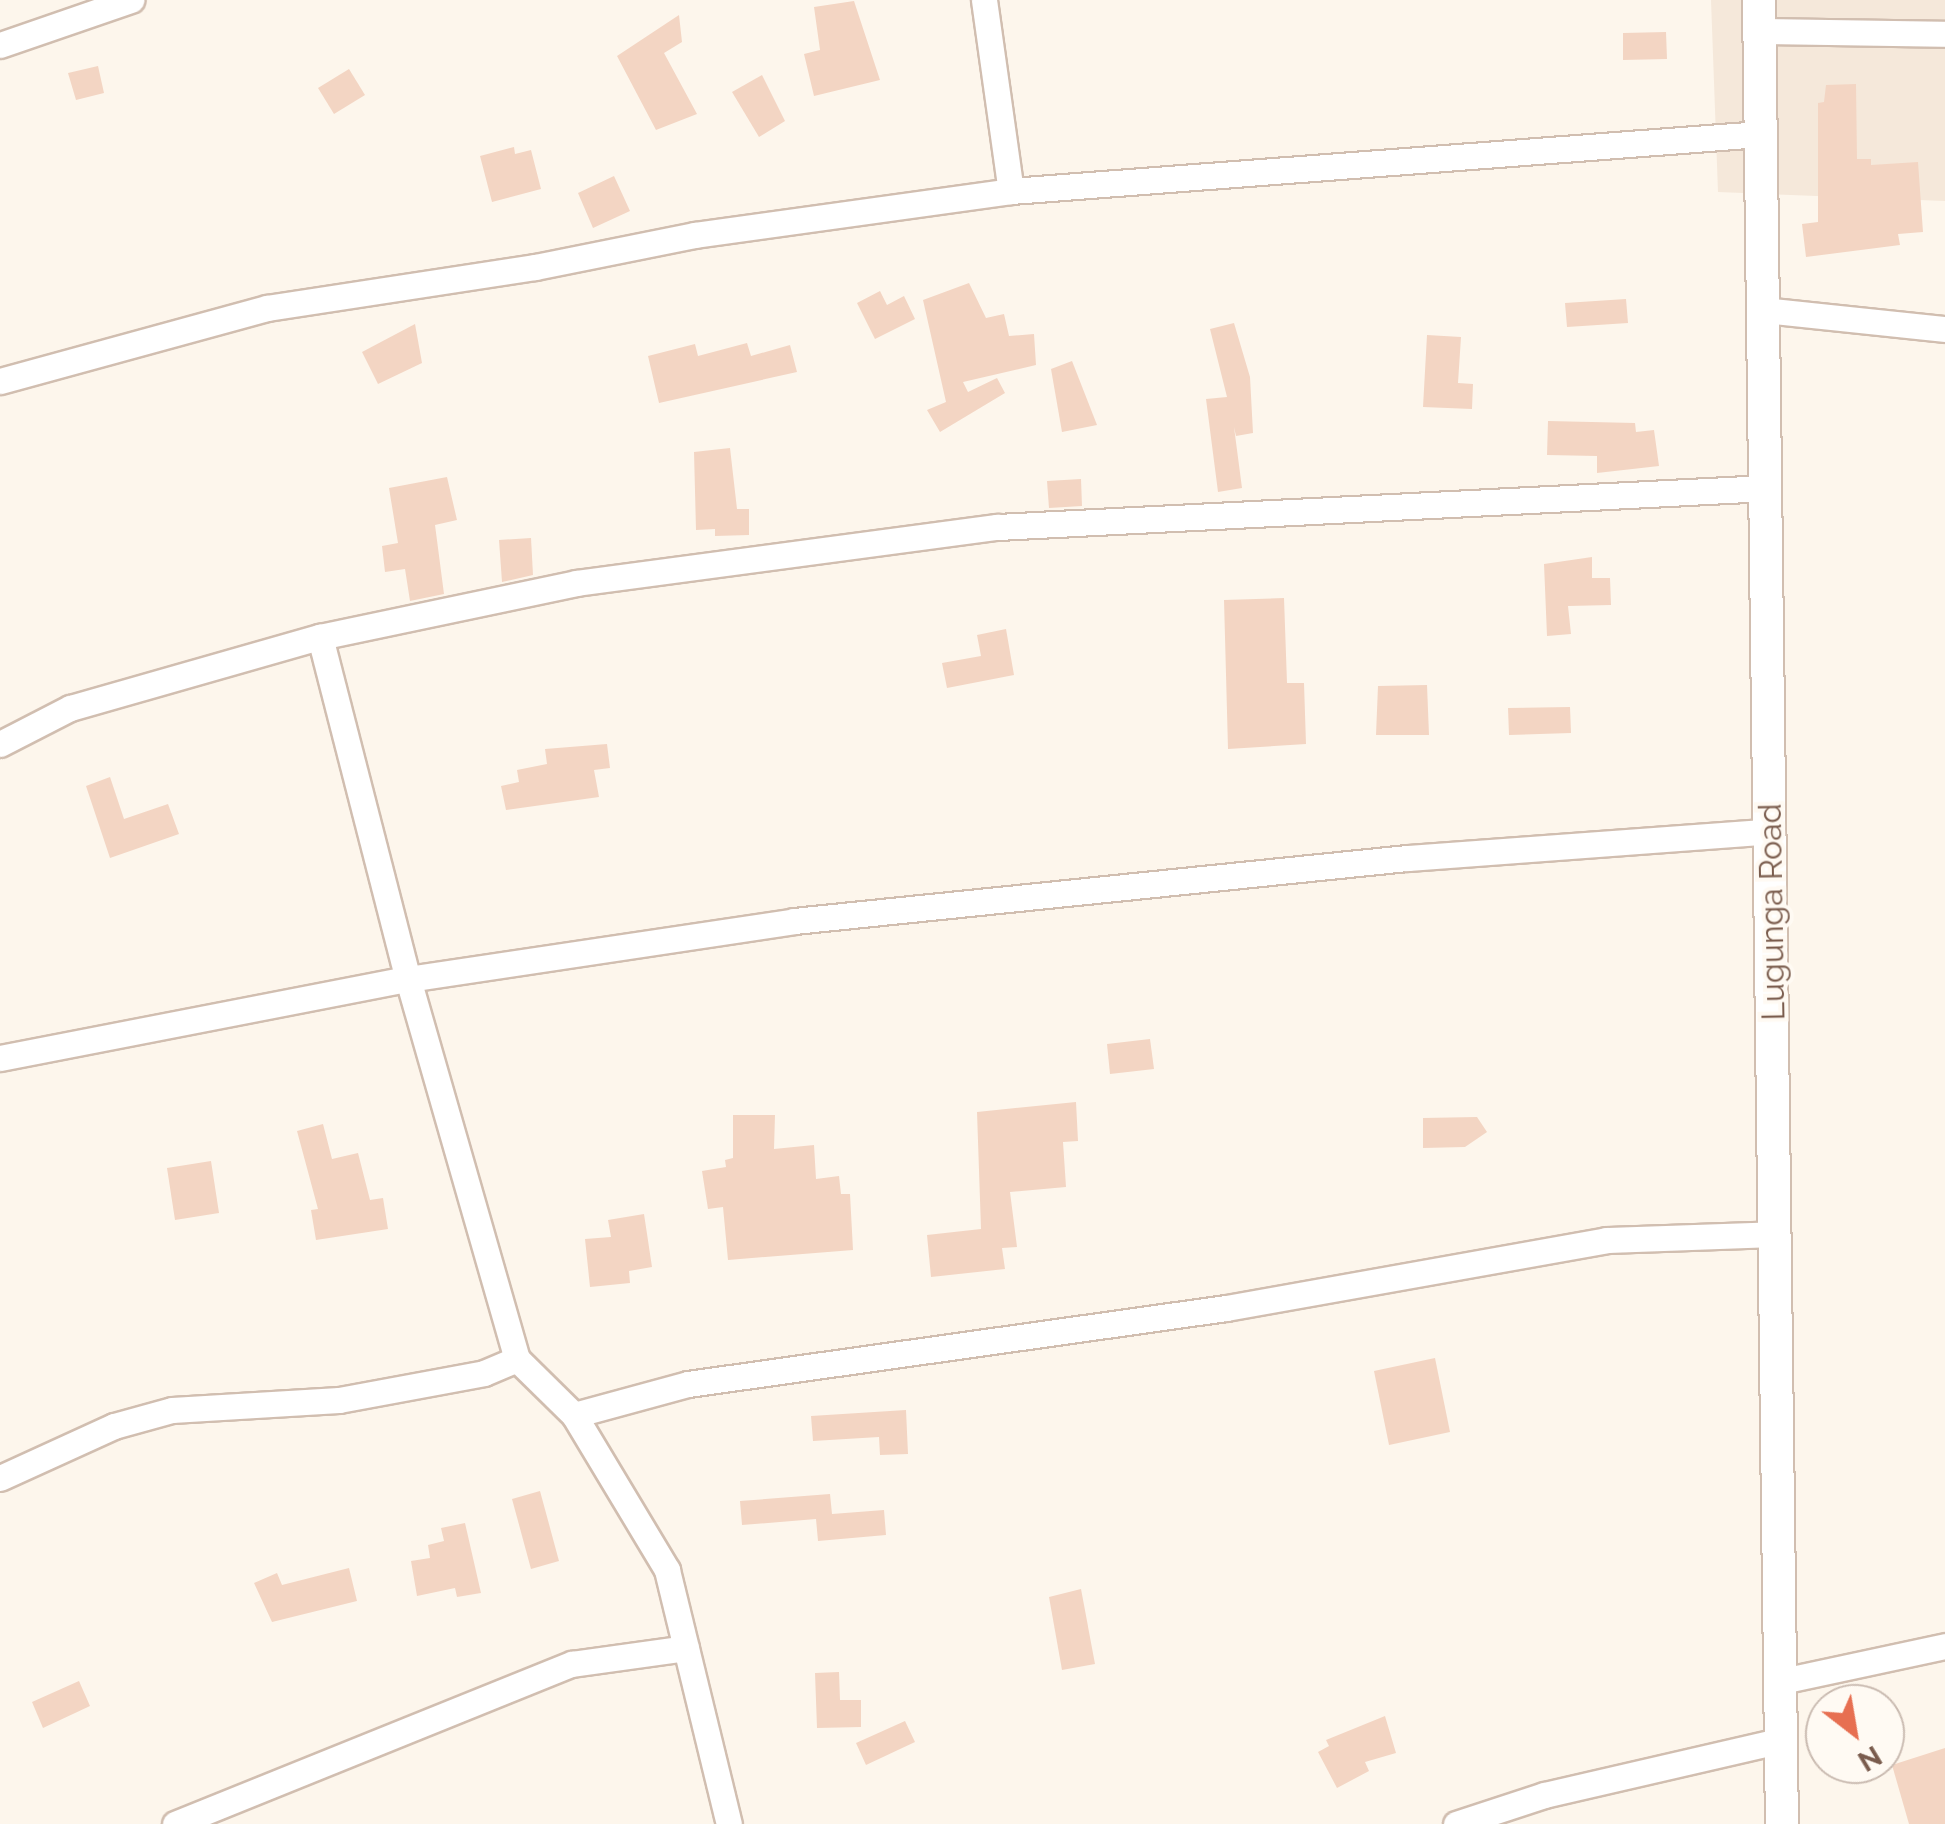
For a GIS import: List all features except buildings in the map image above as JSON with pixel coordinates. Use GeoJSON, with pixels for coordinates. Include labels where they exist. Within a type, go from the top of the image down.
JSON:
{"type":"FeatureCollection","features":[{"type":"Feature","properties":{"kind":"street"},"geometry":{"type":"LineString","coordinates":[[0,44],[131,0]]}},
{"type":"Feature","properties":{"kind":"street"},"geometry":{"type":"LineString","coordinates":[[984,0],[1011,191]]}},
{"type":"Feature","properties":{"kind":"street"},"geometry":{"type":"LineString","coordinates":[[1760,16],[1945,34]]}},
{"type":"Feature","properties":{"kind":"street","name":"Lugunga Road"},"geometry":{"type":"LineString","coordinates":[[1760,16],[1782,1824]]}},
{"type":"Feature","properties":{"kind":"street"},"geometry":{"type":"LineString","coordinates":[[0,381],[268,308],[536,267],[694,235],[1011,191],[1761,134]]}},
{"type":"Feature","properties":{"kind":"street"},"geometry":{"type":"LineString","coordinates":[[1764,310],[1945,329]]}},
{"type":"Feature","properties":{"kind":"street"},"geometry":{"type":"LineString","coordinates":[[0,744],[70,708],[320,638],[576,583],[997,527],[1766,488]]}},
{"type":"Feature","properties":{"kind":"street"},"geometry":{"type":"LineString","coordinates":[[320,638],[408,979],[517,1360],[574,1415],[667,1570],[728,1824]]}},
{"type":"Feature","properties":{"kind":"street"},"geometry":{"type":"LineString","coordinates":[[0,1058],[408,979],[794,921],[1407,858],[1771,831]]}},
{"type":"Feature","properties":{"kind":"street"},"geometry":{"type":"LineString","coordinates":[[574,1415],[688,1384],[1226,1308],[1606,1240],[1776,1234]]}},
{"type":"Feature","properties":{"kind":"street"},"geometry":{"type":"LineString","coordinates":[[0,1478],[114,1426],[172,1410],[339,1400],[484,1372],[517,1360]]}},
{"type":"Feature","properties":{"kind":"street"},"geometry":{"type":"LineString","coordinates":[[1782,1681],[1945,1646]]}},
{"type":"Feature","properties":{"kind":"street"},"geometry":{"type":"LineString","coordinates":[[191,1820],[572,1664],[686,1648]]}},
{"type":"Feature","properties":{"kind":"street"},"geometry":{"type":"LineString","coordinates":[[1456,1824],[1544,1795],[1783,1740]]}},
{"type":"Feature","properties":{"kind":"shaded area"},"geometry":{"type":"Polygon","coordinates":[[[1711,0],[1945,0],[1945,201],[1718,192],[1711,0]]]}}]}
